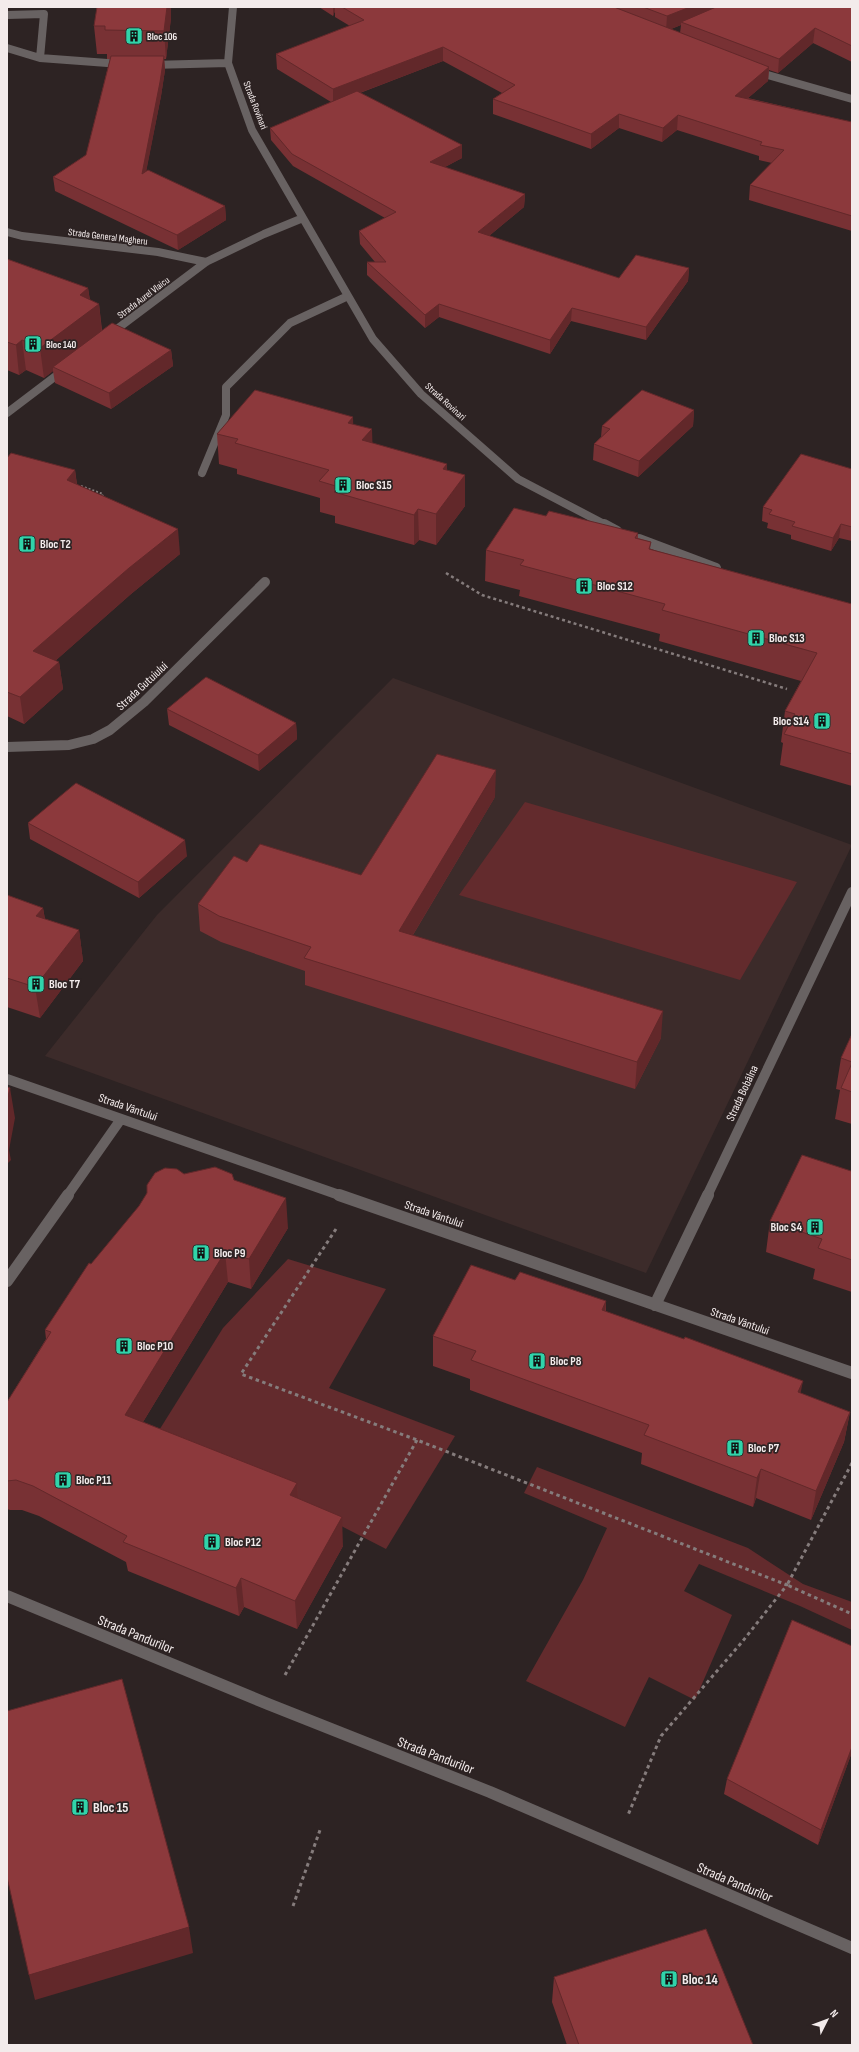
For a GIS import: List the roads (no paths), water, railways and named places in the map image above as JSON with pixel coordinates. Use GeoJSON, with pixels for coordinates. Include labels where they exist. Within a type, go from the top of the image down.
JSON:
{"type":"FeatureCollection","features":[{"type":"Feature","properties":{"kind":"street","name":"Strada Rovinari"},"geometry":{"type":"LineString","coordinates":[[233,7],[228,63],[252,130],[373,339],[421,394],[518,479],[628,535],[721,570]]}},
{"type":"Feature","properties":{"kind":"street"},"geometry":{"type":"LineString","coordinates":[[7,14],[44,14],[40,58]]}},
{"type":"Feature","properties":{"kind":"street"},"geometry":{"type":"LineString","coordinates":[[7,48],[40,58],[103,64],[125,64]]}},
{"type":"Feature","properties":{"kind":"street"},"geometry":{"type":"LineString","coordinates":[[140,65],[228,63]]}},
{"type":"Feature","properties":{"kind":"street"},"geometry":{"type":"LineString","coordinates":[[747,67],[768,76],[852,99]]}},
{"type":"Feature","properties":{"kind":"street","name":"Strada Aurel Vlaicu"},"geometry":{"type":"LineString","coordinates":[[100,342],[206,262],[303,218]]}},
{"type":"Feature","properties":{"kind":"street","name":"Strada General Magheru"},"geometry":{"type":"LineString","coordinates":[[7,232],[22,236],[158,252],[206,262]]}},
{"type":"Feature","properties":{"kind":"street"},"geometry":{"type":"LineString","coordinates":[[202,474],[226,415],[226,387],[290,323],[348,296]]}},
{"type":"Feature","properties":{"kind":"street"},"geometry":{"type":"LineString","coordinates":[[7,413],[69,366]]}},
{"type":"Feature","properties":{"kind":"street","name":"Strada Gutuiului"},"geometry":{"type":"LineString","coordinates":[[7,747],[76,744],[102,735],[125,719],[144,702],[265,582]]}},
{"type":"Feature","properties":{"kind":"street","name":"Strada Bobâlna"},"geometry":{"type":"LineString","coordinates":[[655,1305],[852,892]]}},
{"type":"Feature","properties":{"kind":"street","name":"Strada Vântului"},"geometry":{"type":"LineString","coordinates":[[7,1079],[852,1373]]}},
{"type":"Feature","properties":{"kind":"street"},"geometry":{"type":"LineString","coordinates":[[7,1281],[121,1119]]}},
{"type":"Feature","properties":{"kind":"street","name":"Strada Pandurilor"},"geometry":{"type":"LineString","coordinates":[[7,1596],[268,1704],[490,1792],[852,1948]]}},
{"type":"Feature","properties":{"kind":"place","name":"Bloc 106"},"geometry":{"type":"Point","coordinates":[134,36]}},
{"type":"Feature","properties":{"kind":"place","name":"Bloc 140"},"geometry":{"type":"Point","coordinates":[33,344]}},
{"type":"Feature","properties":{"kind":"place","name":"Bloc S15"},"geometry":{"type":"Point","coordinates":[343,485]}},
{"type":"Feature","properties":{"kind":"place","name":"Bloc T2"},"geometry":{"type":"Point","coordinates":[27,544]}},
{"type":"Feature","properties":{"kind":"place","name":"Bloc S12"},"geometry":{"type":"Point","coordinates":[584,586]}},
{"type":"Feature","properties":{"kind":"place","name":"Bloc S13"},"geometry":{"type":"Point","coordinates":[756,638]}},
{"type":"Feature","properties":{"kind":"place","name":"Bloc S14"},"geometry":{"type":"Point","coordinates":[822,721]}},
{"type":"Feature","properties":{"kind":"place","name":"Bloc T7"},"geometry":{"type":"Point","coordinates":[36,984]}},
{"type":"Feature","properties":{"kind":"place","name":"Bloc S4"},"geometry":{"type":"Point","coordinates":[815,1227]}},
{"type":"Feature","properties":{"kind":"place","name":"Bloc P9"},"geometry":{"type":"Point","coordinates":[201,1253]}},
{"type":"Feature","properties":{"kind":"place","name":"Bloc P10"},"geometry":{"type":"Point","coordinates":[124,1346]}},
{"type":"Feature","properties":{"kind":"place","name":"Bloc P8"},"geometry":{"type":"Point","coordinates":[537,1361]}},
{"type":"Feature","properties":{"kind":"place","name":"Bloc P7"},"geometry":{"type":"Point","coordinates":[735,1448]}},
{"type":"Feature","properties":{"kind":"place","name":"Bloc P11"},"geometry":{"type":"Point","coordinates":[63,1480]}},
{"type":"Feature","properties":{"kind":"place","name":"Bloc P12"},"geometry":{"type":"Point","coordinates":[212,1542]}},
{"type":"Feature","properties":{"kind":"place","name":"Bloc 15"},"geometry":{"type":"Point","coordinates":[80,1807]}},
{"type":"Feature","properties":{"kind":"place","name":"Bloc 14"},"geometry":{"type":"Point","coordinates":[669,1979]}}]}
